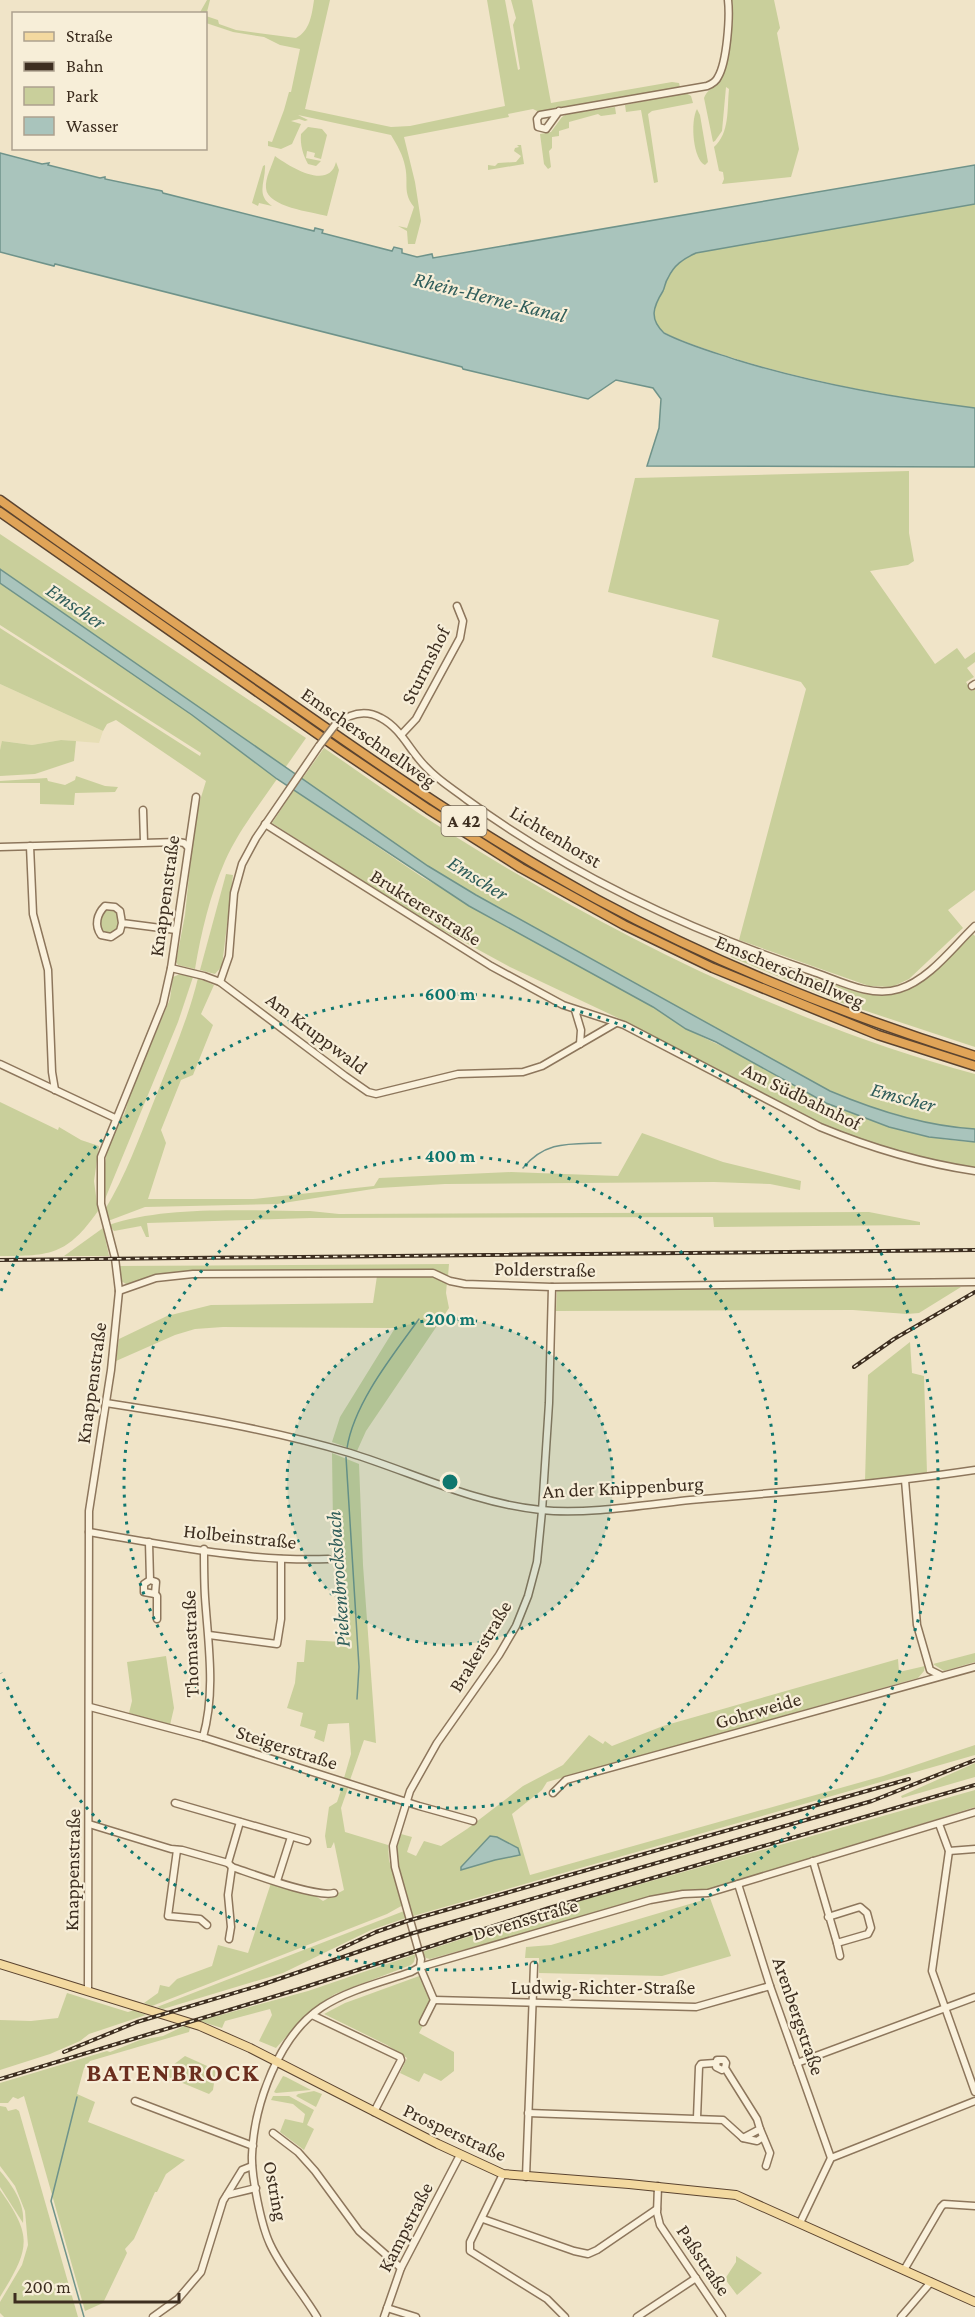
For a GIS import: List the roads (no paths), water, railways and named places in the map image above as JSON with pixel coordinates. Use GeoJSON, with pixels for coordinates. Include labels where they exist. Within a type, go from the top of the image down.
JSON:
{"type":"FeatureCollection","features":[{"type":"Feature","properties":{"kind":"highway","name":"Emscherschnellweg"},"geometry":{"type":"LineString","coordinates":[[0,500],[395,776],[527,861],[608,905],[722,962],[881,1026],[975,1056]]}},
{"type":"Feature","properties":{"kind":"highway","name":"Emscherschnellweg"},"geometry":{"type":"LineString","coordinates":[[0,512],[339,749],[521,868],[624,925],[713,968],[878,1035],[975,1066]]}},
{"type":"Feature","properties":{"kind":"main road","name":"Prosperstraße"},"geometry":{"type":"LineString","coordinates":[[0,1964],[197,2024],[276,2061],[460,2155],[503,2174],[658,2186],[736,2195],[975,2302]]}},
{"type":"Feature","properties":{"kind":"street"},"geometry":{"type":"LineString","coordinates":[[559,111],[707,87],[712,84],[720,74],[729,20],[728,0]]}},
{"type":"Feature","properties":{"kind":"street","name":"Sturmshof"},"geometry":{"type":"LineString","coordinates":[[401,735],[417,719],[460,638],[463,621],[457,606]]}},
{"type":"Feature","properties":{"kind":"street","name":"Lichtenhorst"},"geometry":{"type":"LineString","coordinates":[[220,982],[229,956],[237,878],[248,851],[335,725],[351,715],[366,713],[388,722],[439,779],[501,823],[563,861],[646,905],[772,958],[845,983],[881,992],[905,987],[928,972],[975,926]]}},
{"type":"Feature","properties":{"kind":"street","name":"Knappenstraße"},"geometry":{"type":"LineString","coordinates":[[88,1990],[89,1532],[92,1490],[106,1403],[119,1292],[115,1258],[101,1204],[101,1157],[163,1005],[171,968],[196,797]]}},
{"type":"Feature","properties":{"kind":"street"},"geometry":{"type":"LineString","coordinates":[[143,810],[144,842]]}},
{"type":"Feature","properties":{"kind":"street","name":"Bruktererstraße"},"geometry":{"type":"LineString","coordinates":[[265,824],[462,949],[574,1010],[624,1024]]}},
{"type":"Feature","properties":{"kind":"street"},"geometry":{"type":"LineString","coordinates":[[0,847],[180,842],[188,847]]}},
{"type":"Feature","properties":{"kind":"street"},"geometry":{"type":"LineString","coordinates":[[30,846],[33,914],[48,970],[52,1072],[55,1090]]}},
{"type":"Feature","properties":{"kind":"street"},"geometry":{"type":"LineString","coordinates":[[105,906],[115,907],[120,910],[122,923],[120,931],[111,938],[101,935],[97,926],[98,914],[105,906]]}},
{"type":"Feature","properties":{"kind":"street"},"geometry":{"type":"LineString","coordinates":[[122,923],[176,930]]}},
{"type":"Feature","properties":{"kind":"street","name":"Am Kruppwald"},"geometry":{"type":"LineString","coordinates":[[171,968],[220,982],[345,1076],[368,1092],[376,1094],[458,1074],[524,1072],[542,1066],[616,1023]]}},
{"type":"Feature","properties":{"kind":"street"},"geometry":{"type":"LineString","coordinates":[[574,1010],[581,1030],[580,1044]]}},
{"type":"Feature","properties":{"kind":"street","name":"Am Südbahnhof"},"geometry":{"type":"LineString","coordinates":[[624,1024],[839,1135],[880,1151],[913,1160],[975,1171]]}},
{"type":"Feature","properties":{"kind":"street"},"geometry":{"type":"LineString","coordinates":[[0,1064],[115,1118]]}},
{"type":"Feature","properties":{"kind":"street","name":"Polderstraße"},"geometry":{"type":"LineString","coordinates":[[119,1292],[156,1278],[194,1274],[433,1273],[450,1281],[465,1284],[552,1287],[975,1282]]}},
{"type":"Feature","properties":{"kind":"street","name":"Brakerstraße"},"geometry":{"type":"LineString","coordinates":[[420,1967],[421,1959],[395,1868],[393,1850],[406,1801],[437,1743],[499,1655],[516,1626],[528,1596],[537,1562],[542,1510],[549,1403],[552,1287]]}},
{"type":"Feature","properties":{"kind":"street","name":"An der Knippenburg"},"geometry":{"type":"LineString","coordinates":[[106,1403],[231,1423],[287,1435],[354,1454],[464,1495],[500,1504],[542,1510],[598,1509],[905,1480],[975,1470]]}},
{"type":"Feature","properties":{"kind":"street"},"geometry":{"type":"LineString","coordinates":[[905,1480],[917,1624],[930,1670],[941,1676]]}},
{"type":"Feature","properties":{"kind":"street","name":"Holbeinstraße"},"geometry":{"type":"LineString","coordinates":[[89,1532],[281,1559],[328,1559]]}},
{"type":"Feature","properties":{"kind":"street"},"geometry":{"type":"LineString","coordinates":[[149,1542],[150,1580]]}},
{"type":"Feature","properties":{"kind":"street","name":"Thomastraße"},"geometry":{"type":"LineString","coordinates":[[203,1737],[209,1706],[209,1635],[204,1549]]}},
{"type":"Feature","properties":{"kind":"street"},"geometry":{"type":"LineString","coordinates":[[209,1635],[278,1644],[281,1619],[281,1559]]}},
{"type":"Feature","properties":{"kind":"street"},"geometry":{"type":"LineString","coordinates":[[150,1580],[144,1584],[144,1592],[155,1594]]}},
{"type":"Feature","properties":{"kind":"street"},"geometry":{"type":"LineString","coordinates":[[150,1580],[156,1582],[157,1619]]}},
{"type":"Feature","properties":{"kind":"street","name":"Gohrweide"},"geometry":{"type":"LineString","coordinates":[[553,1792],[566,1780],[975,1667]]}},
{"type":"Feature","properties":{"kind":"street","name":"Steigerstraße"},"geometry":{"type":"LineString","coordinates":[[90,1707],[203,1737],[474,1821]]}},
{"type":"Feature","properties":{"kind":"street"},"geometry":{"type":"LineString","coordinates":[[175,1803],[192,1810],[307,1841]]}},
{"type":"Feature","properties":{"kind":"street","name":"Devensstraße"},"geometry":{"type":"LineString","coordinates":[[276,2061],[292,2033],[334,2000],[420,1967],[650,1900],[708,1893],[975,1812]]}},
{"type":"Feature","properties":{"kind":"street"},"geometry":{"type":"LineString","coordinates":[[229,1939],[231,1927],[228,1895],[230,1865],[240,1822]]}},
{"type":"Feature","properties":{"kind":"street"},"geometry":{"type":"LineString","coordinates":[[89,1824],[182,1850],[322,1894],[334,1893]]}},
{"type":"Feature","properties":{"kind":"street"},"geometry":{"type":"LineString","coordinates":[[939,1824],[949,1851],[932,1971],[975,2092]]}},
{"type":"Feature","properties":{"kind":"street"},"geometry":{"type":"LineString","coordinates":[[277,1881],[291,1837]]}},
{"type":"Feature","properties":{"kind":"street"},"geometry":{"type":"LineString","coordinates":[[949,1851],[975,1849]]}},
{"type":"Feature","properties":{"kind":"street"},"geometry":{"type":"LineString","coordinates":[[177,1850],[168,1916],[200,1919],[207,1925]]}},
{"type":"Feature","properties":{"kind":"street"},"geometry":{"type":"LineString","coordinates":[[813,1861],[840,1956]]}},
{"type":"Feature","properties":{"kind":"street","name":"Arenbergstraße"},"geometry":{"type":"LineString","coordinates":[[738,1884],[770,1986],[831,2158]]}},
{"type":"Feature","properties":{"kind":"street"},"geometry":{"type":"LineString","coordinates":[[828,1917],[860,1907],[867,1914],[871,1928],[868,1934],[837,1943]]}},
{"type":"Feature","properties":{"kind":"street"},"geometry":{"type":"LineString","coordinates":[[526,2176],[534,1965]]}},
{"type":"Feature","properties":{"kind":"street"},"geometry":{"type":"LineString","coordinates":[[420,1967],[434,2000],[423,2022]]}},
{"type":"Feature","properties":{"kind":"street","name":"Ludwig-Richter-Straße"},"geometry":{"type":"LineString","coordinates":[[434,2000],[696,2007],[770,1986]]}},
{"type":"Feature","properties":{"kind":"street"},"geometry":{"type":"LineString","coordinates":[[797,2063],[975,1997]]}},
{"type":"Feature","properties":{"kind":"street"},"geometry":{"type":"LineString","coordinates":[[312,2015],[400,2057],[401,2061],[374,2112]]}},
{"type":"Feature","properties":{"kind":"street"},"geometry":{"type":"LineString","coordinates":[[697,2118],[699,2067],[701,2064],[724,2060],[725,2068],[757,2119],[770,2153],[766,2166]]}},
{"type":"Feature","properties":{"kind":"street","name":"Ostring"},"geometry":{"type":"LineString","coordinates":[[276,2061],[266,2089],[253,2146],[252,2166],[270,2243],[317,2317]]}},
{"type":"Feature","properties":{"kind":"street"},"geometry":{"type":"LineString","coordinates":[[135,2102],[253,2146]]}},
{"type":"Feature","properties":{"kind":"street"},"geometry":{"type":"LineString","coordinates":[[800,2223],[831,2158],[975,2102]]}},
{"type":"Feature","properties":{"kind":"street"},"geometry":{"type":"LineString","coordinates":[[528,2113],[723,2120],[743,2138],[757,2141],[763,2137]]}},
{"type":"Feature","properties":{"kind":"street"},"geometry":{"type":"LineString","coordinates":[[743,2138],[760,2129]]}},
{"type":"Feature","properties":{"kind":"street"},"geometry":{"type":"LineString","coordinates":[[273,2133],[298,2152],[315,2171],[359,2231],[401,2268]]}},
{"type":"Feature","properties":{"kind":"street","name":"Kampstraße"},"geometry":{"type":"LineString","coordinates":[[384,2317],[401,2268],[460,2155]]}},
{"type":"Feature","properties":{"kind":"street"},"geometry":{"type":"LineString","coordinates":[[153,2317],[178,2299],[201,2272],[227,2195],[242,2170],[252,2166]]}},
{"type":"Feature","properties":{"kind":"street"},"geometry":{"type":"LineString","coordinates":[[503,2174],[470,2242],[470,2251],[547,2299],[565,2317]]}},
{"type":"Feature","properties":{"kind":"street","name":"Paßstraße"},"geometry":{"type":"LineString","coordinates":[[658,2186],[657,2209],[660,2225],[722,2317]]}},
{"type":"Feature","properties":{"kind":"street"},"geometry":{"type":"LineString","coordinates":[[227,2195],[256,2188]]}},
{"type":"Feature","properties":{"kind":"street"},"geometry":{"type":"LineString","coordinates":[[904,2270],[940,2207],[944,2204],[975,2206]]}},
{"type":"Feature","properties":{"kind":"street"},"geometry":{"type":"LineString","coordinates":[[483,2219],[588,2254],[657,2209]]}},
{"type":"Feature","properties":{"kind":"street"},"geometry":{"type":"LineString","coordinates":[[637,2317],[696,2278]]}},
{"type":"Feature","properties":{"kind":"street"},"geometry":{"type":"LineString","coordinates":[[901,2317],[931,2282]]}},
{"type":"Feature","properties":{"kind":"street"},"geometry":{"type":"LineString","coordinates":[[387,2308],[416,2317]]}},
{"type":"Feature","properties":{"kind":"water","name":"Rhein-Herne-Kanal"},"geometry":{"type":"Polygon","coordinates":[[[0,153],[162,191],[314,231],[315,228],[323,230],[322,233],[392,251],[394,247],[402,249],[402,253],[417,257],[432,254],[433,258],[975,165],[975,204],[696,253],[673,269],[657,302],[654,318],[664,333],[691,345],[737,360],[855,389],[975,408],[975,467],[647,466],[659,428],[661,399],[653,388],[616,380],[588,399],[0,252],[0,153]]]}},
{"type":"Feature","properties":{"kind":"water"},"geometry":{"type":"Polygon","coordinates":[[[0,569],[428,866],[476,895],[830,1091],[865,1105],[919,1121],[975,1129],[975,1142],[929,1137],[889,1127],[826,1103],[716,1042],[686,1029],[653,1007],[469,906],[277,779],[192,715],[0,583],[0,569]]]}},
{"type":"Feature","properties":{"kind":"water"},"geometry":{"type":"Polygon","coordinates":[[[490,1836],[497,1837],[518,1848],[520,1855],[461,1870],[461,1867],[490,1836]]]}},
{"type":"Feature","properties":{"kind":"waterway"},"geometry":{"type":"LineString","coordinates":[[523,1168],[531,1159],[549,1148],[568,1144],[601,1143]]}},
{"type":"Feature","properties":{"kind":"waterway","name":"Piekenbrocksbach"},"geometry":{"type":"LineString","coordinates":[[347,1448],[351,1431],[366,1397],[419,1319]]}},
{"type":"Feature","properties":{"kind":"waterway","name":"Piekenbrocksbach"},"geometry":{"type":"LineString","coordinates":[[346,1457],[359,1667],[357,1699]]}},
{"type":"Feature","properties":{"kind":"waterway"},"geometry":{"type":"LineString","coordinates":[[77,2097],[51,2201],[84,2317]]}},
{"type":"Feature","properties":{"kind":"railway"},"geometry":{"type":"LineString","coordinates":[[0,1260],[975,1250]]}},
{"type":"Feature","properties":{"kind":"railway"},"geometry":{"type":"LineString","coordinates":[[854,1367],[894,1339],[975,1292]]}},
{"type":"Feature","properties":{"kind":"railway"},"geometry":{"type":"LineString","coordinates":[[64,2052],[137,2022],[261,1985],[410,1934],[872,1801],[975,1760]]}},
{"type":"Feature","properties":{"kind":"railway"},"geometry":{"type":"LineString","coordinates":[[338,1950],[376,1932],[407,1921],[909,1779]]}},
{"type":"Feature","properties":{"kind":"railway"},"geometry":{"type":"LineString","coordinates":[[0,2079],[299,1989],[549,1908],[975,1785]]}},
{"type":"Feature","properties":{"kind":"district","name":"BATENBROCK"},"geometry":{"type":"Point","coordinates":[173,2072]}},
{"type":"Feature","properties":{"kind":"water label","name":"Emscher"},"geometry":{"type":"Point","coordinates":[76,606]}},
{"type":"Feature","properties":{"kind":"water label","name":"Emscher"},"geometry":{"type":"Point","coordinates":[478,878]}},
{"type":"Feature","properties":{"kind":"water label","name":"Emscher"},"geometry":{"type":"Point","coordinates":[903,1097]}}]}
